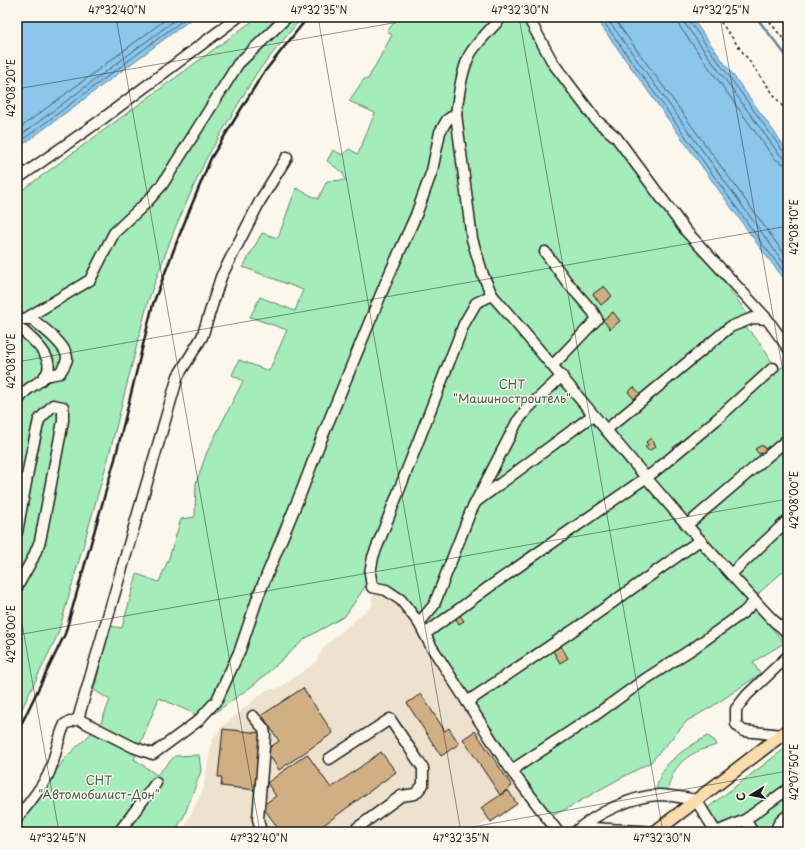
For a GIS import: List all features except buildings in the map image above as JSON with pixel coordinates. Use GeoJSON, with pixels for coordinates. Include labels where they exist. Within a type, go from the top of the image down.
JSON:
{"type":"FeatureCollection","features":[{"type":"Feature","properties":{"kind":"main road"},"geometry":{"type":"LineString","coordinates":[[655,832],[785,732]]}},
{"type":"Feature","properties":{"kind":"lane"},"geometry":{"type":"LineString","coordinates":[[17,179],[101,120],[238,17]]}},
{"type":"Feature","properties":{"kind":"lane"},"geometry":{"type":"LineString","coordinates":[[21,320],[90,280],[114,233],[147,202],[162,185],[238,64],[287,17]]}},
{"type":"Feature","properties":{"kind":"lane"},"geometry":{"type":"LineString","coordinates":[[502,17],[470,54],[461,80],[456,114],[472,239],[483,275],[492,295],[700,540],[774,622],[788,634]]}},
{"type":"Feature","properties":{"kind":"lane"},"geometry":{"type":"LineString","coordinates":[[528,17],[553,63],[596,120],[616,137],[686,231],[767,319],[788,348]]}},
{"type":"Feature","properties":{"kind":"lane"},"geometry":{"type":"LineString","coordinates":[[17,818],[48,776],[56,755],[60,733],[65,724],[78,719],[133,747],[152,754],[198,721],[217,700],[240,650],[259,594],[321,440],[386,282],[416,215],[432,171],[440,132],[447,120],[456,114]]}},
{"type":"Feature","properties":{"kind":"lane"},"geometry":{"type":"LineString","coordinates":[[78,719],[178,376],[202,337],[221,277],[260,201],[287,158]]}},
{"type":"Feature","properties":{"kind":"lane"},"geometry":{"type":"LineString","coordinates":[[545,252],[597,319],[553,365]]}},
{"type":"Feature","properties":{"kind":"lane"},"geometry":{"type":"LineString","coordinates":[[492,295],[476,303],[464,324],[376,550],[370,573],[372,587],[386,590],[401,600],[419,623],[431,646],[513,773],[558,832]]}},
{"type":"Feature","properties":{"kind":"lane"},"geometry":{"type":"LineString","coordinates":[[606,430],[730,327],[753,318],[767,319]]}},
{"type":"Feature","properties":{"kind":"lane"},"geometry":{"type":"LineString","coordinates":[[17,402],[26,391],[45,376],[60,373],[67,359],[65,350],[54,338],[32,319],[21,320]]}},
{"type":"Feature","properties":{"kind":"lane"},"geometry":{"type":"LineString","coordinates":[[17,326],[34,340],[46,355],[49,366],[45,376]]}},
{"type":"Feature","properties":{"kind":"lane"},"geometry":{"type":"LineString","coordinates":[[425,634],[489,587],[654,472],[716,420],[773,368]]}},
{"type":"Feature","properties":{"kind":"lane"},"geometry":{"type":"LineString","coordinates":[[419,623],[434,605],[470,513],[505,441],[528,408],[562,376]]}},
{"type":"Feature","properties":{"kind":"lane"},"geometry":{"type":"LineString","coordinates":[[17,532],[39,420],[53,405],[63,407],[63,421],[40,541],[33,558],[17,587]]}},
{"type":"Feature","properties":{"kind":"lane"},"geometry":{"type":"LineString","coordinates":[[476,502],[593,415]]}},
{"type":"Feature","properties":{"kind":"lane"},"geometry":{"type":"LineString","coordinates":[[687,525],[788,439]]}},
{"type":"Feature","properties":{"kind":"lane"},"geometry":{"type":"LineString","coordinates":[[731,574],[788,520]]}},
{"type":"Feature","properties":{"kind":"lane"},"geometry":{"type":"LineString","coordinates":[[467,702],[581,625],[700,540]]}},
{"type":"Feature","properties":{"kind":"lane"},"geometry":{"type":"LineString","coordinates":[[513,773],[518,766],[594,716],[644,680],[694,648],[744,612],[755,601]]}},
{"type":"Feature","properties":{"kind":"lane"},"geometry":{"type":"LineString","coordinates":[[785,732],[744,731],[736,724],[736,709],[747,695],[788,656]]}},
{"type":"Feature","properties":{"kind":"lane"},"geometry":{"type":"LineString","coordinates":[[253,716],[264,729],[265,735],[258,819],[261,832]]}},
{"type":"Feature","properties":{"kind":"lane"},"geometry":{"type":"LineString","coordinates":[[329,759],[390,719],[423,768],[423,785],[415,794],[401,796],[357,828],[356,832]]}},
{"type":"Feature","properties":{"kind":"lane"},"geometry":{"type":"LineString","coordinates":[[119,832],[156,783]]}},
{"type":"Feature","properties":{"kind":"lane"},"geometry":{"type":"LineString","coordinates":[[575,832],[583,825],[627,801],[659,795],[696,800],[716,832],[746,820],[788,790]]}},
{"type":"Feature","properties":{"kind":"lane"},"geometry":{"type":"LineString","coordinates":[[776,832],[777,826],[788,815]]}},
{"type":"Feature","properties":{"kind":"lane"},"geometry":{"type":"LineString","coordinates":[[746,820],[753,832]]}},
{"type":"Feature","properties":{"kind":"lane"},"geometry":{"type":"LineString","coordinates":[[580,832],[593,828],[655,832]]}},
{"type":"Feature","properties":{"kind":"path"},"geometry":{"type":"LineString","coordinates":[[717,17],[788,114]]}},
{"type":"Feature","properties":{"kind":"path"},"geometry":{"type":"LineString","coordinates":[[766,17],[788,45]]}},
{"type":"Feature","properties":{"kind":"shaded area"},"geometry":{"type":"Polygon","coordinates":[[[376,593],[392,598],[419,626],[430,652],[524,798],[477,828],[479,832],[182,832],[203,790],[212,740],[221,728],[266,690],[279,688],[315,663],[325,646],[373,605],[371,599],[376,593]]]}},
{"type":"Feature","properties":{"kind":"green space"},"geometry":{"type":"Polygon","coordinates":[[[258,17],[302,17],[256,74],[206,159],[175,228],[148,301],[108,459],[58,634],[17,719],[17,194],[258,17]]]}},
{"type":"Feature","properties":{"kind":"green space","name":"СНТ \"Машиностроитель\""},"geometry":{"type":"Polygon","coordinates":[[[399,17],[525,17],[594,124],[621,151],[698,253],[722,279],[746,312],[746,327],[760,343],[777,370],[788,364],[788,567],[759,593],[756,608],[784,643],[753,662],[760,674],[713,706],[687,721],[651,762],[551,816],[512,765],[441,654],[420,616],[400,593],[379,585],[375,579],[367,584],[345,616],[306,638],[255,684],[206,719],[159,698],[134,759],[157,775],[175,756],[199,755],[201,771],[184,816],[175,832],[17,832],[17,824],[66,757],[100,725],[110,700],[94,690],[109,626],[122,628],[137,574],[159,582],[169,558],[181,519],[195,517],[196,483],[207,452],[243,381],[232,375],[239,360],[269,371],[287,330],[250,317],[260,297],[295,311],[303,290],[243,267],[262,233],[278,238],[296,188],[318,199],[327,181],[346,180],[342,172],[327,161],[333,150],[342,155],[349,149],[358,154],[375,113],[349,101],[364,79],[368,79],[392,35],[387,31],[399,17]]]}},
{"type":"Feature","properties":{"kind":"green space"},"geometry":{"type":"Polygon","coordinates":[[[708,736],[715,741],[717,745],[707,748],[683,760],[673,774],[667,793],[661,794],[656,790],[661,773],[668,764],[684,750],[708,736]]]}},
{"type":"Feature","properties":{"kind":"green space"},"geometry":{"type":"Polygon","coordinates":[[[788,746],[788,832],[719,832],[706,809],[788,746]]]}},
{"type":"Feature","properties":{"kind":"water"},"geometry":{"type":"Polygon","coordinates":[[[17,17],[194,17],[17,149],[17,17]]]}},
{"type":"Feature","properties":{"kind":"water"},"geometry":{"type":"Polygon","coordinates":[[[595,17],[691,17],[788,151],[788,284],[761,249],[595,17]]]}},
{"type":"Feature","properties":{"kind":"waterway"},"geometry":{"type":"LineString","coordinates":[[756,17],[788,58]]}},
{"type":"Feature","properties":{"kind":"railway"},"geometry":{"type":"LineString","coordinates":[[17,733],[65,634],[115,459],[153,304],[181,231],[211,158],[262,75],[308,17]]}},
{"type":"Feature","properties":{"kind":"park label","name":"СНТ \"Автомобилист-Дон\""},"geometry":{"type":"Point","coordinates":[99,787]}}]}
